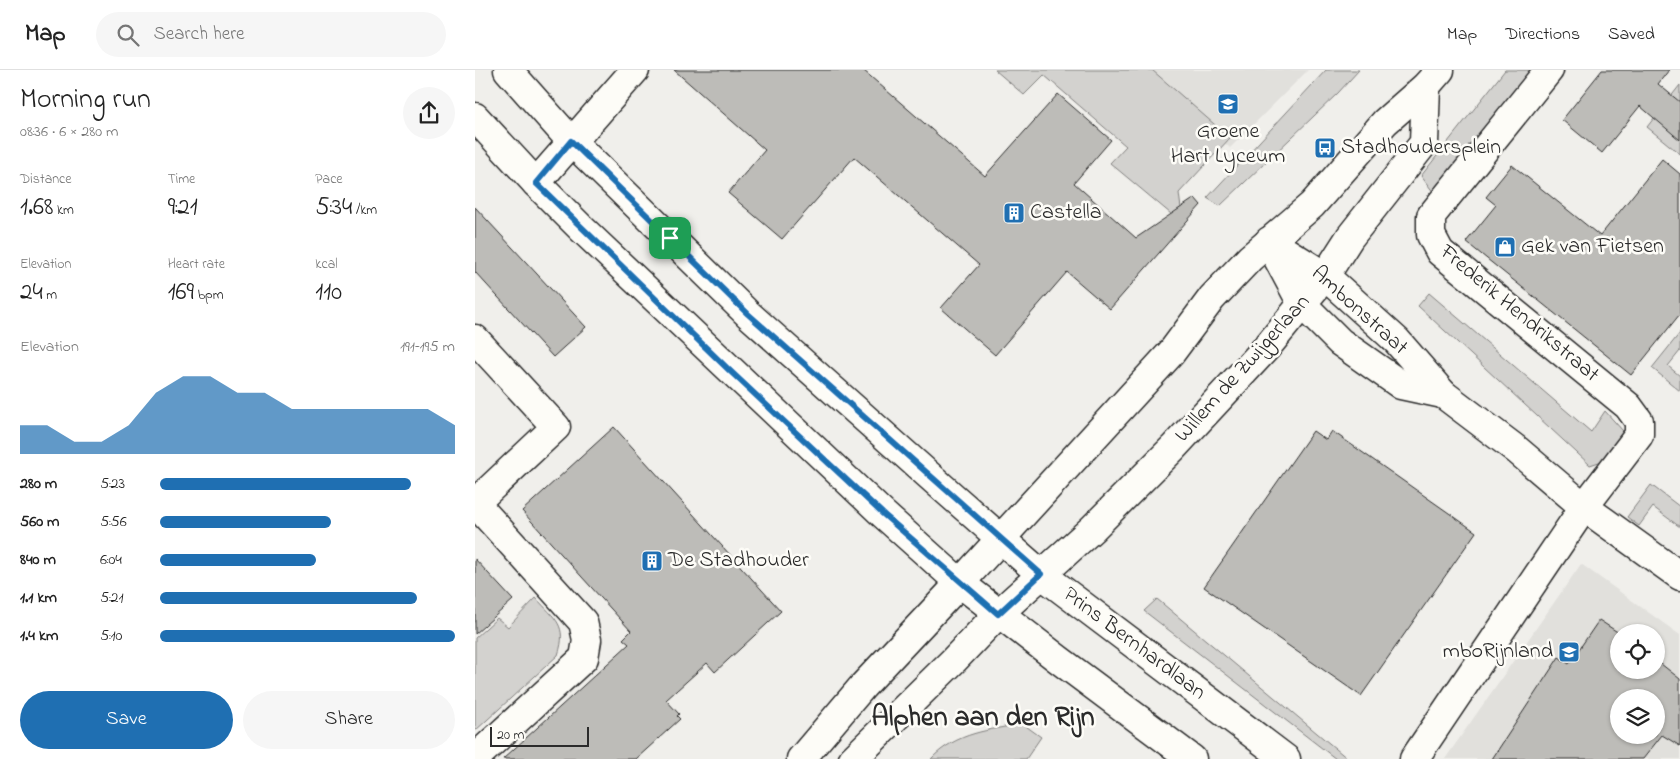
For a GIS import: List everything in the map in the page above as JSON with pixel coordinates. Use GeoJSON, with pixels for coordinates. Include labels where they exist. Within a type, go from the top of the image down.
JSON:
{"type":"FeatureCollection","features":[{"type":"Feature","properties":{"kind":"street","name":"Prins Bernhardlaan"},"geometry":{"type":"LineString","coordinates":[[509,70],[571,141],[748,314],[1000,538],[1041,574],[1286,759]]}},
{"type":"Feature","properties":{"kind":"street"},"geometry":{"type":"LineString","coordinates":[[536,183],[635,70]]}},
{"type":"Feature","properties":{"kind":"street","name":"Frederik Hendrikstraat"},"geometry":{"type":"LineString","coordinates":[[1549,70],[1431,216],[1431,236],[1440,252],[1628,406],[1639,421],[1639,435],[1585,507]]}},
{"type":"Feature","properties":{"kind":"street","name":"Willem de Zwijgerlaan"},"geometry":{"type":"LineString","coordinates":[[801,759],[863,686],[1171,353],[1212,298],[1250,258],[1312,204],[1385,122],[1433,78]]}},
{"type":"Feature","properties":{"kind":"street","name":"Willem de Zwijgerlaan"},"geometry":{"type":"LineString","coordinates":[[853,759],[998,614],[1091,528],[1173,448],[1267,348],[1325,276],[1350,237],[1424,143],[1433,78]]}},
{"type":"Feature","properties":{"kind":"street"},"geometry":{"type":"LineString","coordinates":[[475,117],[536,183],[736,376],[883,514],[960,583],[998,614],[1192,759]]}},
{"type":"Feature","properties":{"kind":"street","name":"Ambonstraat"},"geometry":{"type":"LineString","coordinates":[[1269,241],[1302,304],[1340,342],[1401,386],[1443,394]]}},
{"type":"Feature","properties":{"kind":"street","name":"Ambonstraat"},"geometry":{"type":"LineString","coordinates":[[1269,241],[1325,276],[1397,341],[1443,394],[1517,450],[1585,507],[1680,576]]}},
{"type":"Feature","properties":{"kind":"street"},"geometry":{"type":"LineString","coordinates":[[475,339],[556,427],[475,503],[583,622],[587,640],[584,658],[475,758]]}},
{"type":"Feature","properties":{"kind":"street"},"geometry":{"type":"LineString","coordinates":[[1414,759],[1585,507]]}},
{"type":"Feature","properties":{"kind":"shaded area"},"geometry":{"type":"Polygon","coordinates":[[[995,70],[1152,70],[1230,138],[1179,193],[1183,224],[1110,163],[1126,146],[1044,75],[1024,95],[995,70]]]}},
{"type":"Feature","properties":{"kind":"shaded area","name":"Groene Hart Lyceum"},"geometry":{"type":"Polygon","coordinates":[[[1143,70],[1308,70],[1230,148],[1143,70]]]}},
{"type":"Feature","properties":{"kind":"shaded area"},"geometry":{"type":"Polygon","coordinates":[[[1326,70],[1359,70],[1338,93],[1220,206],[1207,198],[1326,70]]]}},
{"type":"Feature","properties":{"kind":"shaded area"},"geometry":{"type":"Polygon","coordinates":[[[1505,70],[1534,70],[1434,193],[1421,176],[1505,70]]]}},
{"type":"Feature","properties":{"kind":"shaded area"},"geometry":{"type":"Polygon","coordinates":[[[1680,85],[1680,154],[1647,127],[1680,85]]]}},
{"type":"Feature","properties":{"kind":"shaded area"},"geometry":{"type":"Polygon","coordinates":[[[1429,293],[1591,432],[1605,411],[1623,431],[1608,459],[1590,465],[1418,306],[1429,293]]]}},
{"type":"Feature","properties":{"kind":"shaded area"},"geometry":{"type":"Polygon","coordinates":[[[1680,333],[1680,351],[1668,366],[1680,376],[1680,391],[1652,368],[1680,333]]]}},
{"type":"Feature","properties":{"kind":"shaded area"},"geometry":{"type":"Polygon","coordinates":[[[1651,485],[1680,507],[1680,527],[1653,507],[1639,526],[1627,517],[1651,485]]]}},
{"type":"Feature","properties":{"kind":"shaded area","name":"mboRijnland"},"geometry":{"type":"Polygon","coordinates":[[[1581,564],[1665,624],[1610,624],[1610,679],[1665,679],[1665,624],[1680,635],[1680,759],[1445,759],[1581,564]]]}},
{"type":"Feature","properties":{"kind":"shaded area"},"geometry":{"type":"Polygon","coordinates":[[[536,598],[558,623],[561,645],[558,655],[475,731],[475,638],[497,618],[508,627],[536,598]]]}},
{"type":"Feature","properties":{"kind":"shaded area"},"geometry":{"type":"Polygon","coordinates":[[[1157,599],[1348,759],[1336,759],[1144,611],[1157,599]]]}},
{"type":"Feature","properties":{"kind":"shaded area"},"geometry":{"type":"Polygon","coordinates":[[[1023,724],[1041,737],[1026,759],[931,759],[941,750],[963,738],[986,731],[1023,724]]]}},
{"type":"Feature","properties":{"kind":"building","name":"Castella"},"geometry":{"type":"Polygon","coordinates":[[[674,70],[863,70],[985,176],[1058,94],[1111,140],[1074,183],[1136,238],[1195,198],[1201,205],[1110,309],[1067,272],[995,355],[941,308],[979,265],[854,157],[782,239],[728,193],[765,150],[674,70]]]}},
{"type":"Feature","properties":{"kind":"building"},"geometry":{"type":"Polygon","coordinates":[[[1602,70],[1669,70],[1658,84],[1680,102],[1680,140],[1640,106],[1602,153],[1562,120],[1602,70]]]}},
{"type":"Feature","properties":{"kind":"building"},"geometry":{"type":"Polygon","coordinates":[[[1662,159],[1680,174],[1680,314],[1631,375],[1466,242],[1496,205],[1486,197],[1512,165],[1600,236],[1662,159]]]}},
{"type":"Feature","properties":{"kind":"building"},"geometry":{"type":"Polygon","coordinates":[[[475,207],[586,327],[553,357],[475,272],[475,207]]]}},
{"type":"Feature","properties":{"kind":"building","name":"De Stadhouder"},"geometry":{"type":"Polygon","coordinates":[[[614,427],[781,611],[715,672],[707,663],[666,700],[679,714],[677,716],[680,719],[636,759],[503,759],[629,644],[623,639],[631,631],[522,511],[614,427]]]}},
{"type":"Feature","properties":{"kind":"building"},"geometry":{"type":"Polygon","coordinates":[[[1313,431],[1326,440],[1332,431],[1476,532],[1361,696],[1204,587],[1313,431]]]}},
{"type":"Feature","properties":{"kind":"building"},"geometry":{"type":"Polygon","coordinates":[[[475,559],[513,600],[475,634],[475,559]]]}},
{"type":"Feature","properties":{"kind":"building"},"geometry":{"type":"Polygon","coordinates":[[[1599,620],[1610,627],[1610,679],[1665,679],[1665,667],[1680,679],[1680,746],[1665,737],[1665,689],[1610,689],[1610,744],[1655,744],[1643,759],[1492,759],[1559,657],[1569,664],[1599,620]]]}},
{"type":"Feature","properties":{"kind":"place","name":"Groene Hart Lyceum"},"geometry":{"type":"Point","coordinates":[1228,104]}},
{"type":"Feature","properties":{"kind":"place","name":"Stadhoudersplein"},"geometry":{"type":"Point","coordinates":[1325,148]}},
{"type":"Feature","properties":{"kind":"place","name":"Castella"},"geometry":{"type":"Point","coordinates":[1014,213]}},
{"type":"Feature","properties":{"kind":"place","name":"Gek van Fietsen"},"geometry":{"type":"Point","coordinates":[1505,247]}},
{"type":"Feature","properties":{"kind":"place","name":"De Stadhouder"},"geometry":{"type":"Point","coordinates":[652,561]}},
{"type":"Feature","properties":{"kind":"place","name":"mboRijnland"},"geometry":{"type":"Point","coordinates":[1569,652]}},
{"type":"Feature","properties":{"kind":"district","name":"Alphen aan den Rijn"},"geometry":{"type":"Point","coordinates":[983,718]}},
{"type":"Feature","properties":{"kind":"route"},"geometry":{"type":"LineString","coordinates":[[571,141],[670,238],[748,314],[1041,574],[998,614],[960,583],[883,514],[729,370],[536,183],[571,141]]}}]}
